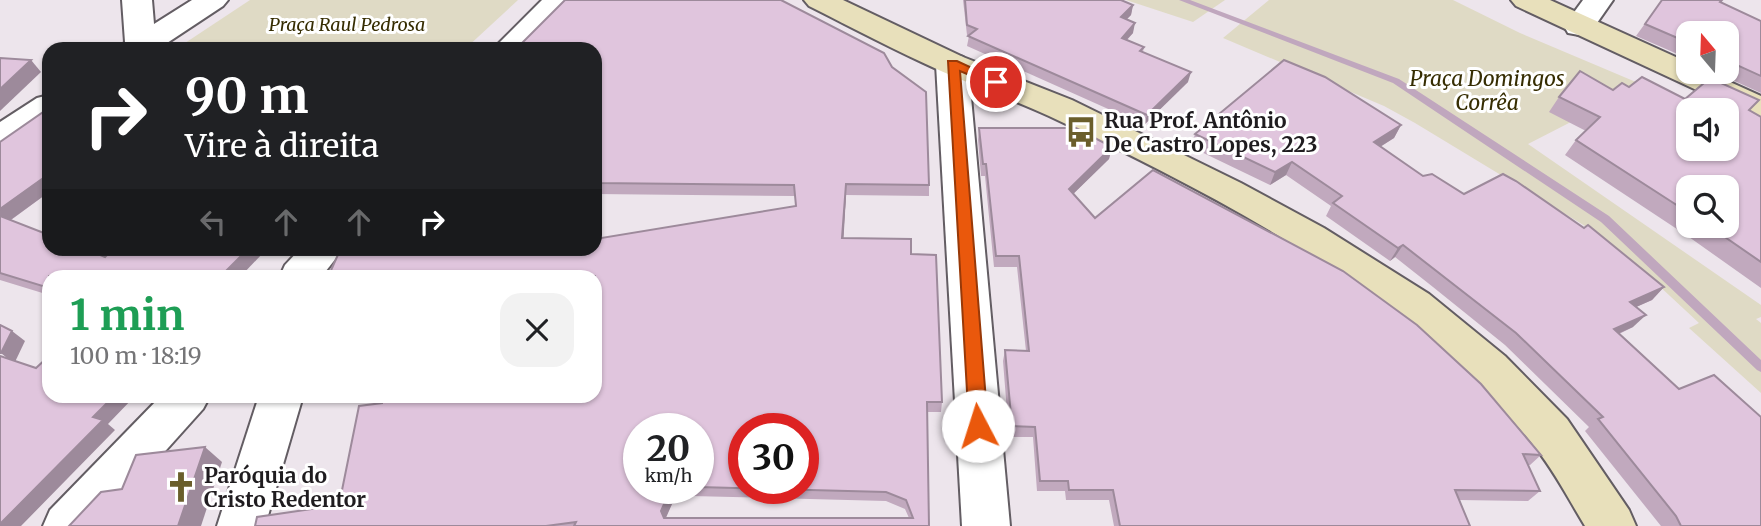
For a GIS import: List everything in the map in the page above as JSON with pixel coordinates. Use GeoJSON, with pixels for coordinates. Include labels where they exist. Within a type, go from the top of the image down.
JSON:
{"type":"FeatureCollection","features":[{"type":"Feature","properties":{"kind":"main road"},"geometry":{"type":"LineString","coordinates":[[819,0],[953,64],[1060,108],[1228,192],[1311,238],[1415,305],[1490,368],[1551,433],[1612,526]]}},
{"type":"Feature","properties":{"kind":"main road"},"geometry":{"type":"LineString","coordinates":[[1526,0],[1761,109]]}},
{"type":"Feature","properties":{"kind":"street"},"geometry":{"type":"LineString","coordinates":[[137,0],[138,42]]}},
{"type":"Feature","properties":{"kind":"street"},"geometry":{"type":"LineString","coordinates":[[148,42],[214,0]]}},
{"type":"Feature","properties":{"kind":"street"},"geometry":{"type":"LineString","coordinates":[[516,42],[559,0]]}},
{"type":"Feature","properties":{"kind":"street"},"geometry":{"type":"LineString","coordinates":[[1579,26],[1598,0]]}},
{"type":"Feature","properties":{"kind":"street"},"geometry":{"type":"LineString","coordinates":[[953,64],[986,526]]}},
{"type":"Feature","properties":{"kind":"street"},"geometry":{"type":"LineString","coordinates":[[0,138],[42,111]]}},
{"type":"Feature","properties":{"kind":"street"},"geometry":{"type":"LineString","coordinates":[[67,526],[181,403]]}},
{"type":"Feature","properties":{"kind":"street"},"geometry":{"type":"LineString","coordinates":[[241,526],[279,403]]}},
{"type":"Feature","properties":{"kind":"green space","name":"Praça Raul Pedrosa"},"geometry":{"type":"Polygon","coordinates":[[[250,0],[518,0],[473,42],[187,42],[250,0]]]}},
{"type":"Feature","properties":{"kind":"green space"},"geometry":{"type":"Polygon","coordinates":[[[1126,0],[1225,0],[1193,22],[1126,0]]]}},
{"type":"Feature","properties":{"kind":"green space","name":"Praça Domingos Corrêa"},"geometry":{"type":"Polygon","coordinates":[[[1269,0],[1453,0],[1520,33],[1643,85],[1528,144],[1761,305],[1761,317],[1756,319],[1761,323],[1761,393],[1689,328],[1699,323],[1627,256],[1590,229],[1384,106],[1223,38],[1269,0]]]}},
{"type":"Feature","properties":{"kind":"building"},"geometry":{"type":"Polygon","coordinates":[[[565,0],[781,0],[884,53],[892,67],[926,92],[929,185],[846,184],[842,238],[911,239],[911,254],[936,255],[942,402],[927,402],[929,526],[574,526],[576,522],[546,526],[255,526],[257,517],[339,505],[359,406],[382,403],[602,403],[602,270],[332,270],[338,256],[602,256],[602,238],[796,206],[794,185],[602,183],[602,42],[523,42],[565,0]]]}},
{"type":"Feature","properties":{"kind":"building"},"geometry":{"type":"Polygon","coordinates":[[[965,0],[1121,0],[1133,5],[1121,17],[1135,23],[1122,38],[1144,47],[1140,51],[1191,72],[1147,115],[968,36],[977,29],[967,25],[965,0]]]}},
{"type":"Feature","properties":{"kind":"building"},"geometry":{"type":"Polygon","coordinates":[[[1662,0],[1722,0],[1720,2],[1761,21],[1761,76],[1740,67],[1740,21],[1676,21],[1676,37],[1645,24],[1662,0]]]}},
{"type":"Feature","properties":{"kind":"building"},"geometry":{"type":"Polygon","coordinates":[[[0,58],[31,60],[0,89],[0,58]]]}},
{"type":"Feature","properties":{"kind":"building"},"geometry":{"type":"Polygon","coordinates":[[[1284,60],[1325,77],[1401,125],[1374,142],[1423,176],[1432,174],[1464,194],[1503,174],[1584,228],[1588,225],[1664,287],[1630,302],[1646,315],[1614,329],[1679,389],[1714,375],[1761,417],[1761,526],[1681,526],[1676,516],[1598,419],[1603,417],[1516,333],[1403,245],[1398,248],[1333,203],[1342,196],[1292,162],[1275,172],[1195,134],[1284,60]]]}},
{"type":"Feature","properties":{"kind":"building"},"geometry":{"type":"Polygon","coordinates":[[[1580,71],[1613,90],[1622,83],[1629,87],[1642,77],[1683,98],[1676,98],[1676,161],[1739,161],[1739,98],[1686,98],[1703,84],[1723,84],[1759,100],[1749,110],[1761,117],[1761,262],[1726,238],[1739,238],[1739,175],[1676,175],[1676,205],[1576,140],[1600,117],[1559,97],[1580,71]]]}},
{"type":"Feature","properties":{"kind":"building"},"geometry":{"type":"Polygon","coordinates":[[[42,113],[42,179],[0,209],[0,142],[42,113]]]}},
{"type":"Feature","properties":{"kind":"building"},"geometry":{"type":"Polygon","coordinates":[[[979,128],[1076,128],[1112,147],[1069,189],[1095,218],[1153,170],[1343,271],[1417,325],[1481,384],[1541,455],[1523,454],[1540,491],[1455,490],[1470,526],[1120,526],[1113,490],[1069,490],[1068,481],[1040,481],[1035,427],[1012,426],[1005,350],[1029,351],[1019,256],[996,256],[986,164],[983,164],[979,128]]]}},
{"type":"Feature","properties":{"kind":"building"},"geometry":{"type":"Polygon","coordinates":[[[0,216],[42,232],[42,256],[241,256],[227,270],[42,270],[42,286],[0,273],[0,216]]]}},
{"type":"Feature","properties":{"kind":"building"},"geometry":{"type":"Polygon","coordinates":[[[0,325],[12,331],[1,353],[0,353],[0,325]]]}},
{"type":"Feature","properties":{"kind":"building"},"geometry":{"type":"Polygon","coordinates":[[[0,356],[36,368],[42,362],[42,403],[107,403],[93,417],[103,420],[0,524],[0,356]]]}},
{"type":"Feature","properties":{"kind":"building"},"geometry":{"type":"Polygon","coordinates":[[[205,447],[178,526],[69,526],[101,492],[122,489],[136,455],[205,447]]]}},
{"type":"Feature","properties":{"kind":"waterway"},"geometry":{"type":"LineString","coordinates":[[1183,0],[1396,81],[1605,219],[1761,367]]}},
{"type":"Feature","properties":{"kind":"place","name":"Rua Prof. Antônio De Castro Lopes, 223"},"geometry":{"type":"Point","coordinates":[1081,132]}},
{"type":"Feature","properties":{"kind":"place","name":"Paróquia do Cristo Redentor"},"geometry":{"type":"Point","coordinates":[181,487]}},
{"type":"Feature","properties":{"kind":"route"},"geometry":{"type":"LineString","coordinates":[[978,426],[953,64],[996,82]]}}]}
